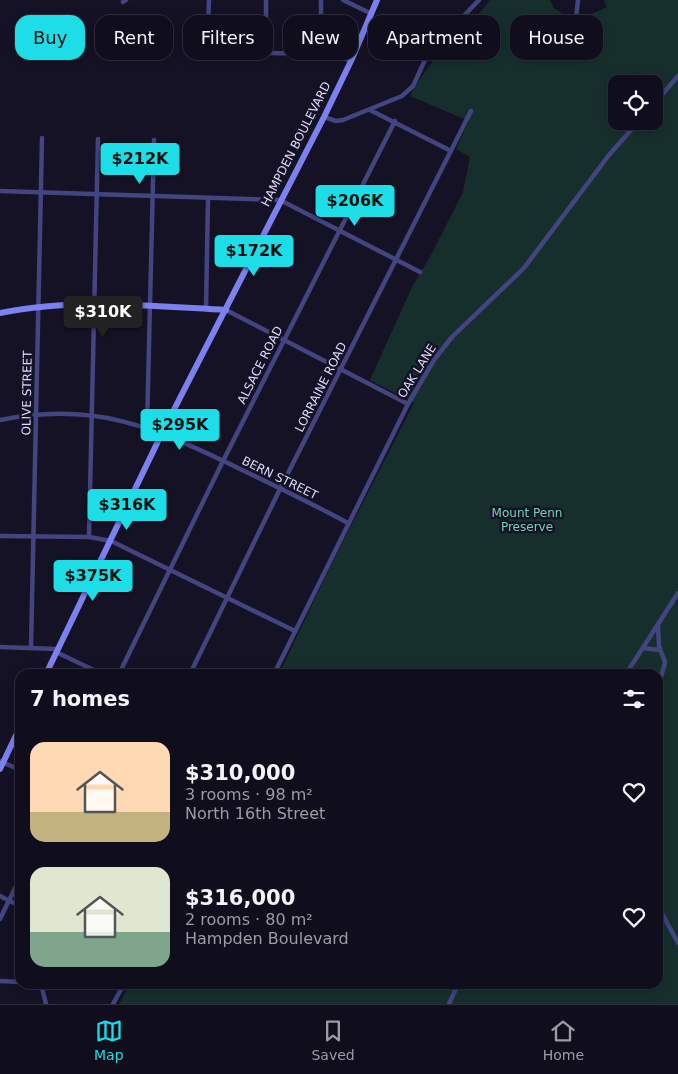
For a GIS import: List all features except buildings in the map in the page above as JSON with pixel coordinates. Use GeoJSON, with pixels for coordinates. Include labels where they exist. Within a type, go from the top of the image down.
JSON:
{"type":"FeatureCollection","features":[{"type":"Feature","properties":{"kind":"main road","name":"HAMPDEN BOULEVARD"},"geometry":{"type":"LineString","coordinates":[[48,669],[162,433],[324,117],[377,0]]}},
{"type":"Feature","properties":{"kind":"main road"},"geometry":{"type":"LineString","coordinates":[[0,313],[39,306],[94,305],[226,310]]}},
{"type":"Feature","properties":{"kind":"main road"},"geometry":{"type":"LineString","coordinates":[[0,769],[2,761],[15,736]]}},
{"type":"Feature","properties":{"kind":"street"},"geometry":{"type":"LineString","coordinates":[[209,0],[209,15]]}},
{"type":"Feature","properties":{"kind":"street"},"geometry":{"type":"LineString","coordinates":[[266,0],[266,15]]}},
{"type":"Feature","properties":{"kind":"street"},"geometry":{"type":"LineString","coordinates":[[321,0],[321,15]]}},
{"type":"Feature","properties":{"kind":"street"},"geometry":{"type":"LineString","coordinates":[[343,0],[372,14]]}},
{"type":"Feature","properties":{"kind":"street"},"geometry":{"type":"LineString","coordinates":[[324,117],[336,121],[343,120],[402,96],[410,90],[424,60],[479,0]]}},
{"type":"Feature","properties":{"kind":"street"},"geometry":{"type":"LineString","coordinates":[[576,15],[578,0]]}},
{"type":"Feature","properties":{"kind":"street"},"geometry":{"type":"LineString","coordinates":[[663,94],[678,76]]}},
{"type":"Feature","properties":{"kind":"street"},"geometry":{"type":"LineString","coordinates":[[370,110],[451,150]]}},
{"type":"Feature","properties":{"kind":"street","name":"LORRAINE ROAD"},"geometry":{"type":"LineString","coordinates":[[192,669],[280,488],[397,260],[471,110]]}},
{"type":"Feature","properties":{"kind":"street","name":"ALSACE ROAD"},"geometry":{"type":"LineString","coordinates":[[121,669],[222,461],[395,121]]}},
{"type":"Feature","properties":{"kind":"street","name":"OAK LANE"},"geometry":{"type":"LineString","coordinates":[[276,669],[348,523],[426,372],[445,346],[524,268],[609,155],[631,130]]}},
{"type":"Feature","properties":{"kind":"street","name":"OLIVE STREET"},"geometry":{"type":"LineString","coordinates":[[31,648],[42,138]]}},
{"type":"Feature","properties":{"kind":"street"},"geometry":{"type":"LineString","coordinates":[[89,537],[98,139]]}},
{"type":"Feature","properties":{"kind":"street"},"geometry":{"type":"LineString","coordinates":[[147,428],[154,140]]}},
{"type":"Feature","properties":{"kind":"street"},"geometry":{"type":"LineString","coordinates":[[0,191],[280,200],[420,272]]}},
{"type":"Feature","properties":{"kind":"street"},"geometry":{"type":"LineString","coordinates":[[206,309],[208,198]]}},
{"type":"Feature","properties":{"kind":"street"},"geometry":{"type":"LineString","coordinates":[[226,310],[408,404]]}},
{"type":"Feature","properties":{"kind":"street","name":"BERN STREET"},"geometry":{"type":"LineString","coordinates":[[0,420],[37,414],[92,415],[147,428],[162,433],[280,488],[348,523]]}},
{"type":"Feature","properties":{"kind":"street"},"geometry":{"type":"LineString","coordinates":[[0,536],[89,537],[110,540],[295,631]]}},
{"type":"Feature","properties":{"kind":"street"},"geometry":{"type":"LineString","coordinates":[[629,669],[678,593]]}},
{"type":"Feature","properties":{"kind":"street"},"geometry":{"type":"LineString","coordinates":[[658,624],[660,650],[665,662],[663,670]]}},
{"type":"Feature","properties":{"kind":"street"},"geometry":{"type":"LineString","coordinates":[[0,647],[57,650],[93,669]]}},
{"type":"Feature","properties":{"kind":"street"},"geometry":{"type":"LineString","coordinates":[[643,648],[660,650]]}},
{"type":"Feature","properties":{"kind":"street"},"geometry":{"type":"LineString","coordinates":[[2,761],[15,768]]}},
{"type":"Feature","properties":{"kind":"street"},"geometry":{"type":"LineString","coordinates":[[0,920],[15,888]]}},
{"type":"Feature","properties":{"kind":"street"},"geometry":{"type":"LineString","coordinates":[[0,896],[15,903]]}},
{"type":"Feature","properties":{"kind":"street"},"geometry":{"type":"LineString","coordinates":[[663,915],[678,943]]}},
{"type":"Feature","properties":{"kind":"street"},"geometry":{"type":"LineString","coordinates":[[0,981],[15,982]]}},
{"type":"Feature","properties":{"kind":"street"},"geometry":{"type":"LineString","coordinates":[[42,989],[46,1004]]}},
{"type":"Feature","properties":{"kind":"street"},"geometry":{"type":"LineString","coordinates":[[113,1004],[121,989]]}},
{"type":"Feature","properties":{"kind":"street"},"geometry":{"type":"LineString","coordinates":[[449,1004],[456,989]]}},
{"type":"Feature","properties":{"kind":"green space","name":"Mount Penn Preserve"},"geometry":{"type":"Polygon","coordinates":[[[490,0],[550,0],[554,8],[564,15],[510,15],[510,60],[603,60],[603,15],[589,15],[607,7],[604,0],[678,0],[678,1004],[119,1004],[127,989],[663,989],[663,669],[281,669],[329,569],[414,403],[370,380],[413,285],[430,257],[463,192],[470,157],[456,149],[469,121],[410,96],[435,60],[500,60],[500,15],[478,15],[490,0]]]}}]}
